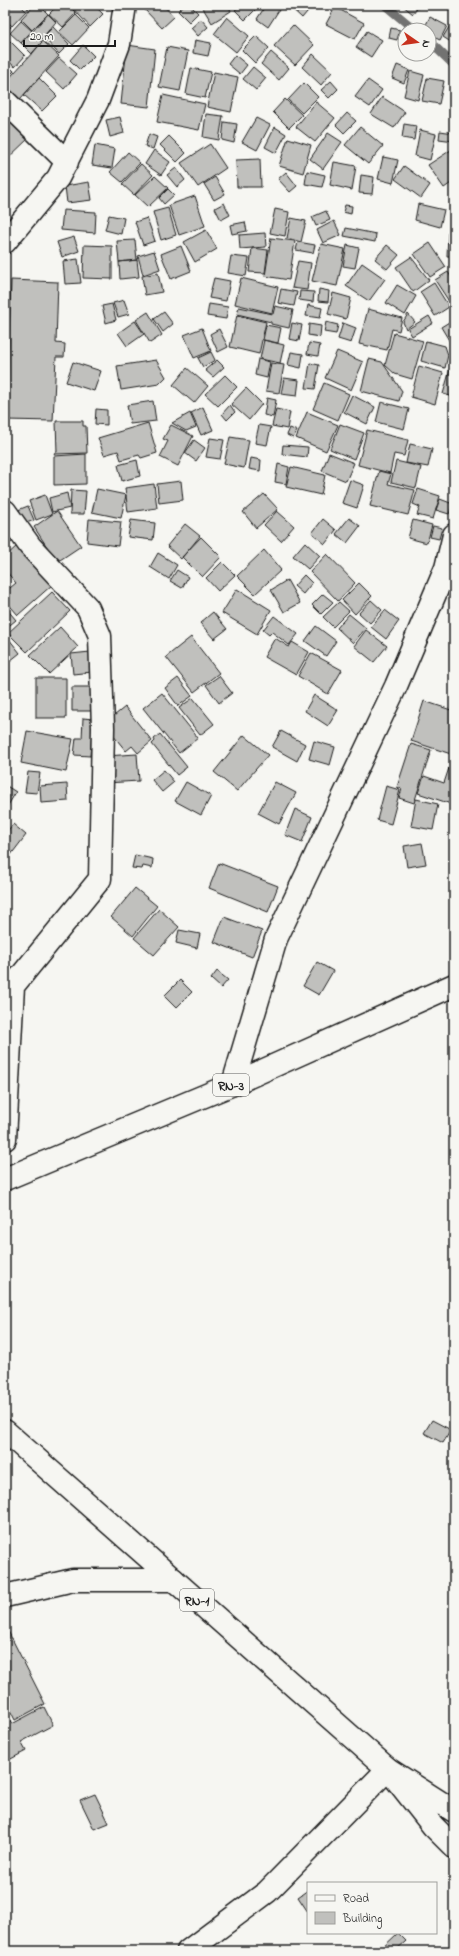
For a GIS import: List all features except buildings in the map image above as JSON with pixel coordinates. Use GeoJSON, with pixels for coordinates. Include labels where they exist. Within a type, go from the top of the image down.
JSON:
{"type":"FeatureCollection","features":[{"type":"Feature","properties":{"kind":"main road"},"geometry":{"type":"LineString","coordinates":[[5,242],[58,178],[67,162],[98,100],[119,44],[124,5]]}},
{"type":"Feature","properties":{"kind":"main road"},"geometry":{"type":"LineString","coordinates":[[5,101],[67,162]]}},
{"type":"Feature","properties":{"kind":"main road"},"geometry":{"type":"LineString","coordinates":[[5,511],[30,546],[88,608],[94,620],[100,636],[103,728],[100,879],[9,980],[5,1140]]}},
{"type":"Feature","properties":{"kind":"main road"},"geometry":{"type":"LineString","coordinates":[[233,1084],[276,939],[396,686],[446,568],[454,535]]}},
{"type":"Feature","properties":{"kind":"main road","name":"RN-3"},"geometry":{"type":"LineString","coordinates":[[5,1179],[233,1084],[454,985]]}},
{"type":"Feature","properties":{"kind":"main road","name":"RN-1"},"geometry":{"type":"LineString","coordinates":[[5,1431],[388,1769],[454,1811]]}},
{"type":"Feature","properties":{"kind":"main road"},"geometry":{"type":"LineString","coordinates":[[5,1596],[73,1580],[174,1580]]}},
{"type":"Feature","properties":{"kind":"main road"},"geometry":{"type":"LineString","coordinates":[[188,1951],[267,1892],[388,1769]]}},
{"type":"Feature","properties":{"kind":"main road","name":"RN-1"},"geometry":{"type":"LineString","coordinates":[[388,1769],[434,1826],[454,1847]]}},
{"type":"Feature","properties":{"kind":"waterway"},"geometry":{"type":"LineString","coordinates":[[385,5],[405,22]]}},
{"type":"Feature","properties":{"kind":"waterway"},"geometry":{"type":"LineString","coordinates":[[437,49],[454,65]]}}]}
